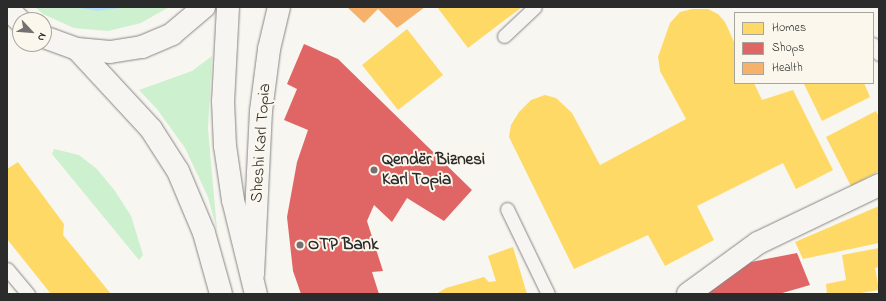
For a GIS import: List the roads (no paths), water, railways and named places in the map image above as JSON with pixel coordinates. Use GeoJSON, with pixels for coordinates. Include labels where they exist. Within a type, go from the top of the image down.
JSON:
{"type":"FeatureCollection","features":[{"type":"Feature","properties":{"kind":"main road"},"geometry":{"type":"LineString","coordinates":[[52,40],[77,49],[110,52],[142,47],[172,34],[204,7]]}},
{"type":"Feature","properties":{"kind":"main road"},"geometry":{"type":"LineString","coordinates":[[228,7],[223,101],[225,146],[233,200],[255,288]]}},
{"type":"Feature","properties":{"kind":"main road","name":"Sheshi Karl Topia"},"geometry":{"type":"LineString","coordinates":[[255,288],[261,111],[269,49],[279,7]]}},
{"type":"Feature","properties":{"kind":"main road"},"geometry":{"type":"LineString","coordinates":[[77,49],[143,120],[178,170],[204,233],[221,294]]}},
{"type":"Feature","properties":{"kind":"main road"},"geometry":{"type":"LineString","coordinates":[[688,294],[758,242],[879,184]]}},
{"type":"Feature","properties":{"kind":"lane"},"geometry":{"type":"LineString","coordinates":[[504,36],[535,7]]}},
{"type":"Feature","properties":{"kind":"lane"},"geometry":{"type":"LineString","coordinates":[[507,209],[548,294]]}},
{"type":"Feature","properties":{"kind":"lane"},"geometry":{"type":"LineString","coordinates":[[7,269],[28,294]]}},
{"type":"Feature","properties":{"kind":"water"},"geometry":{"type":"Polygon","coordinates":[[[74,7],[128,7],[98,11],[74,7]]]}},
{"type":"Feature","properties":{"kind":"place","name":"Qendër Biznesi Karl Topia"},"geometry":{"type":"Point","coordinates":[374,170]}},
{"type":"Feature","properties":{"kind":"place","name":"OTP Bank"},"geometry":{"type":"Point","coordinates":[300,245]}}]}
